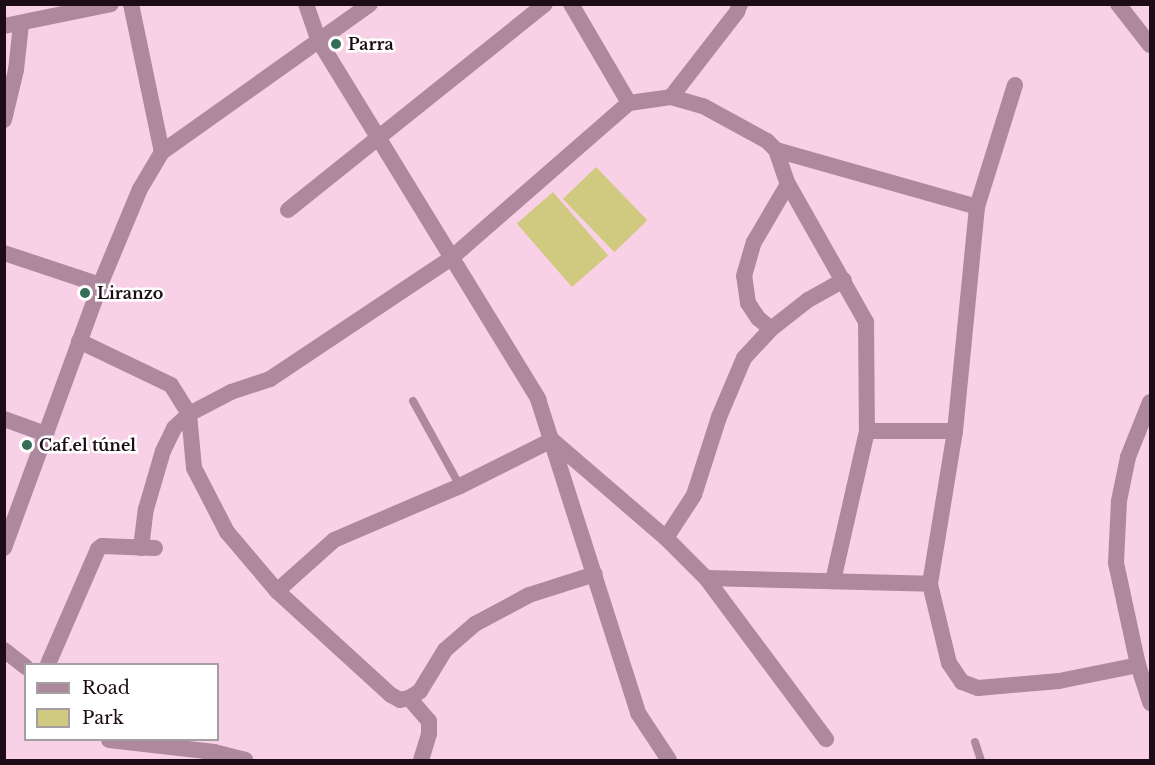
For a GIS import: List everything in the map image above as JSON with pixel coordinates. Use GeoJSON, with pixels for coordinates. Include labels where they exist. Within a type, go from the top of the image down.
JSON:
{"type":"FeatureCollection","features":[{"type":"Feature","properties":{"kind":"street"},"geometry":{"type":"LineString","coordinates":[[4,120],[16,70],[13,25],[111,4]]}},
{"type":"Feature","properties":{"kind":"street"},"geometry":{"type":"LineString","coordinates":[[131,4],[162,152]]}},
{"type":"Feature","properties":{"kind":"street"},"geometry":{"type":"LineString","coordinates":[[306,4],[319,41],[450,259],[538,399],[595,574],[611,635],[638,713],[669,760]]}},
{"type":"Feature","properties":{"kind":"street"},"geometry":{"type":"LineString","coordinates":[[4,548],[100,285],[140,189],[162,152],[370,4]]}},
{"type":"Feature","properties":{"kind":"street"},"geometry":{"type":"LineString","coordinates":[[288,210],[545,4]]}},
{"type":"Feature","properties":{"kind":"street"},"geometry":{"type":"LineString","coordinates":[[571,4],[629,104]]}},
{"type":"Feature","properties":{"kind":"street"},"geometry":{"type":"LineString","coordinates":[[671,97],[737,12],[740,4]]}},
{"type":"Feature","properties":{"kind":"street"},"geometry":{"type":"LineString","coordinates":[[1118,4],[1150,45]]}},
{"type":"Feature","properties":{"kind":"street"},"geometry":{"type":"LineString","coordinates":[[1015,85],[977,207],[955,431],[930,584],[949,663],[962,682],[978,688],[1059,681],[1138,665]]}},
{"type":"Feature","properties":{"kind":"street"},"geometry":{"type":"LineString","coordinates":[[48,663],[98,549],[102,546],[148,548],[146,509],[163,451],[174,428],[189,414],[231,392],[270,379],[450,259],[629,104],[671,97],[703,106],[766,141],[777,150],[977,207]]}},
{"type":"Feature","properties":{"kind":"street"},"geometry":{"type":"LineString","coordinates":[[777,150],[788,184],[866,322],[867,431],[833,581]]}},
{"type":"Feature","properties":{"kind":"street"},"geometry":{"type":"LineString","coordinates":[[771,329],[758,318],[748,303],[744,276],[754,242],[788,184]]}},
{"type":"Feature","properties":{"kind":"street"},"geometry":{"type":"LineString","coordinates":[[4,253],[100,285]]}},
{"type":"Feature","properties":{"kind":"street"},"geometry":{"type":"LineString","coordinates":[[666,538],[694,495],[719,417],[744,358],[771,329],[808,300],[844,280]]}},
{"type":"Feature","properties":{"kind":"street"},"geometry":{"type":"LineString","coordinates":[[79,341],[171,385],[189,414],[194,468],[227,532],[277,591],[391,695],[400,700],[409,698],[420,691],[445,650],[475,624],[529,596],[595,574]]}},
{"type":"Feature","properties":{"kind":"street"},"geometry":{"type":"LineString","coordinates":[[1150,402],[1128,457],[1123,479],[1119,501],[1116,564],[1138,665],[1150,703]]}},
{"type":"Feature","properties":{"kind":"street"},"geometry":{"type":"LineString","coordinates":[[4,419],[46,434]]}},
{"type":"Feature","properties":{"kind":"street"},"geometry":{"type":"LineString","coordinates":[[867,431],[955,431]]}},
{"type":"Feature","properties":{"kind":"street"},"geometry":{"type":"LineString","coordinates":[[277,591],[334,540],[460,486],[552,440]]}},
{"type":"Feature","properties":{"kind":"street"},"geometry":{"type":"LineString","coordinates":[[552,440],[666,538],[706,578],[826,739]]}},
{"type":"Feature","properties":{"kind":"street"},"geometry":{"type":"LineString","coordinates":[[706,578],[930,584]]}},
{"type":"Feature","properties":{"kind":"street"},"geometry":{"type":"LineString","coordinates":[[4,650],[24,665]]}},
{"type":"Feature","properties":{"kind":"street"},"geometry":{"type":"LineString","coordinates":[[409,698],[429,721],[429,734],[421,760]]}},
{"type":"Feature","properties":{"kind":"street"},"geometry":{"type":"LineString","coordinates":[[129,741],[188,744],[245,760]]}},
{"type":"Feature","properties":{"kind":"lane"},"geometry":{"type":"LineString","coordinates":[[413,401],[460,486]]}},
{"type":"Feature","properties":{"kind":"lane"},"geometry":{"type":"LineString","coordinates":[[975,742],[981,760]]}},
{"type":"Feature","properties":{"kind":"green space"},"geometry":{"type":"Polygon","coordinates":[[[596,167],[647,220],[614,252],[563,199],[596,167]]]}},
{"type":"Feature","properties":{"kind":"green space"},"geometry":{"type":"Polygon","coordinates":[[[553,192],[608,255],[572,287],[517,223],[553,192]]]}},
{"type":"Feature","properties":{"kind":"place","name":"Parra"},"geometry":{"type":"Point","coordinates":[336,44]}},
{"type":"Feature","properties":{"kind":"place","name":"Liranzo"},"geometry":{"type":"Point","coordinates":[85,293]}},
{"type":"Feature","properties":{"kind":"place","name":"Caf.el túnel"},"geometry":{"type":"Point","coordinates":[27,445]}}]}
